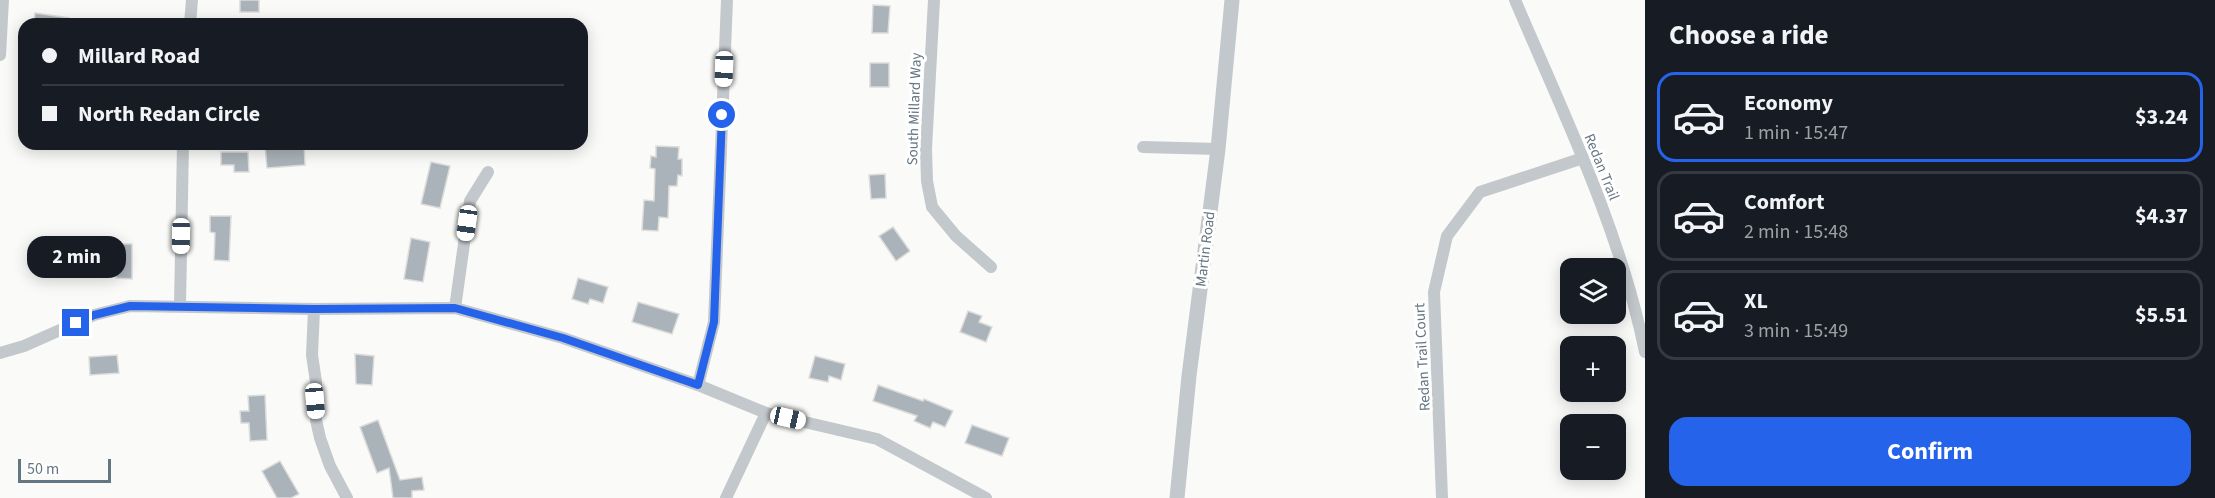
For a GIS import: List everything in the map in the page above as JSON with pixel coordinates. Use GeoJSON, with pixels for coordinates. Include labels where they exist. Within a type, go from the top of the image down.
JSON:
{"type":"FeatureCollection","features":[{"type":"Feature","properties":{"kind":"street"},"geometry":{"type":"LineString","coordinates":[[0,55],[3,0]]}},
{"type":"Feature","properties":{"kind":"street"},"geometry":{"type":"LineString","coordinates":[[190,18],[192,0]]}},
{"type":"Feature","properties":{"kind":"street"},"geometry":{"type":"LineString","coordinates":[[698,385],[714,322],[727,0]]}},
{"type":"Feature","properties":{"kind":"street","name":"South Millard Way"},"geometry":{"type":"LineString","coordinates":[[934,0],[926,149],[927,181],[932,207],[956,236],[991,267]]}},
{"type":"Feature","properties":{"kind":"street","name":"Martin Road"},"geometry":{"type":"LineString","coordinates":[[1177,498],[1189,376],[1218,149],[1232,0]]}},
{"type":"Feature","properties":{"kind":"street","name":"Redan Trail"},"geometry":{"type":"LineString","coordinates":[[1515,0],[1600,200],[1622,266],[1645,352]]}},
{"type":"Feature","properties":{"kind":"street"},"geometry":{"type":"LineString","coordinates":[[1143,147],[1218,149]]}},
{"type":"Feature","properties":{"kind":"street"},"geometry":{"type":"LineString","coordinates":[[180,306],[183,150]]}},
{"type":"Feature","properties":{"kind":"street","name":"Redan Trail Court"},"geometry":{"type":"LineString","coordinates":[[1442,498],[1434,292],[1447,236],[1480,192],[1583,158]]}},
{"type":"Feature","properties":{"kind":"street"},"geometry":{"type":"LineString","coordinates":[[455,308],[470,201],[488,172]]}},
{"type":"Feature","properties":{"kind":"street"},"geometry":{"type":"LineString","coordinates":[[0,353],[24,346],[94,315],[130,306],[314,309],[455,308],[563,338],[698,385],[766,413],[877,440],[986,498]]}},
{"type":"Feature","properties":{"kind":"street"},"geometry":{"type":"LineString","coordinates":[[314,309],[312,355],[316,382],[316,420],[330,466],[348,498]]}},
{"type":"Feature","properties":{"kind":"street"},"geometry":{"type":"LineString","coordinates":[[726,498],[766,413]]}},
{"type":"Feature","properties":{"kind":"building"},"geometry":{"type":"Polygon","coordinates":[[[240,0],[259,0],[259,12],[240,12],[240,0]]]}},
{"type":"Feature","properties":{"kind":"building"},"geometry":{"type":"Polygon","coordinates":[[[873,5],[890,6],[888,33],[872,33],[873,5]]]}},
{"type":"Feature","properties":{"kind":"building"},"geometry":{"type":"Polygon","coordinates":[[[35,13],[69,18],[35,18],[35,13]]]}},
{"type":"Feature","properties":{"kind":"building"},"geometry":{"type":"Polygon","coordinates":[[[870,63],[889,63],[889,87],[870,87],[870,63]]]}},
{"type":"Feature","properties":{"kind":"building"},"geometry":{"type":"Polygon","coordinates":[[[656,146],[679,147],[678,159],[682,159],[682,176],[678,175],[677,186],[669,186],[668,218],[659,217],[658,231],[642,230],[644,200],[654,201],[655,169],[650,168],[651,156],[656,157],[656,146]]]}},
{"type":"Feature","properties":{"kind":"building"},"geometry":{"type":"Polygon","coordinates":[[[265,150],[304,150],[305,165],[267,168],[265,150]]]}},
{"type":"Feature","properties":{"kind":"building"},"geometry":{"type":"Polygon","coordinates":[[[221,152],[248,152],[249,172],[234,172],[234,165],[221,165],[221,152]]]}},
{"type":"Feature","properties":{"kind":"building"},"geometry":{"type":"Polygon","coordinates":[[[431,162],[450,166],[440,208],[421,204],[431,162]]]}},
{"type":"Feature","properties":{"kind":"building"},"geometry":{"type":"Polygon","coordinates":[[[885,174],[886,198],[871,199],[869,175],[885,174]]]}},
{"type":"Feature","properties":{"kind":"building"},"geometry":{"type":"Polygon","coordinates":[[[210,216],[231,216],[229,261],[214,260],[215,233],[210,232],[210,216]]]}},
{"type":"Feature","properties":{"kind":"building"},"geometry":{"type":"Polygon","coordinates":[[[893,227],[910,251],[896,261],[879,236],[893,227]]]}},
{"type":"Feature","properties":{"kind":"building"},"geometry":{"type":"Polygon","coordinates":[[[411,238],[430,242],[423,282],[404,279],[411,238]]]}},
{"type":"Feature","properties":{"kind":"building"},"geometry":{"type":"Polygon","coordinates":[[[117,244],[132,244],[132,279],[116,278],[117,244]]]}},
{"type":"Feature","properties":{"kind":"building"},"geometry":{"type":"Polygon","coordinates":[[[578,278],[608,287],[603,303],[590,299],[588,304],[572,299],[578,278]]]}},
{"type":"Feature","properties":{"kind":"building"},"geometry":{"type":"Polygon","coordinates":[[[638,302],[679,314],[672,334],[632,322],[638,302]]]}},
{"type":"Feature","properties":{"kind":"building"},"geometry":{"type":"Polygon","coordinates":[[[968,311],[982,316],[979,322],[992,327],[986,342],[960,332],[968,311]]]}},
{"type":"Feature","properties":{"kind":"building"},"geometry":{"type":"Polygon","coordinates":[[[355,354],[374,356],[372,385],[356,384],[355,354]]]}},
{"type":"Feature","properties":{"kind":"building"},"geometry":{"type":"Polygon","coordinates":[[[117,355],[119,373],[90,375],[89,357],[117,355]]]}},
{"type":"Feature","properties":{"kind":"building"},"geometry":{"type":"Polygon","coordinates":[[[815,356],[845,364],[841,380],[829,376],[828,382],[809,378],[815,356]]]}},
{"type":"Feature","properties":{"kind":"building"},"geometry":{"type":"Polygon","coordinates":[[[878,385],[923,401],[924,399],[953,411],[945,427],[933,422],[930,428],[914,421],[917,416],[873,401],[878,385]]]}},
{"type":"Feature","properties":{"kind":"building"},"geometry":{"type":"Polygon","coordinates":[[[265,395],[267,440],[250,441],[249,423],[241,423],[240,411],[249,411],[248,396],[265,395]]]}},
{"type":"Feature","properties":{"kind":"building"},"geometry":{"type":"Polygon","coordinates":[[[378,420],[400,480],[422,477],[424,490],[412,491],[412,498],[393,498],[389,468],[377,473],[360,427],[378,420]]]}},
{"type":"Feature","properties":{"kind":"building"},"geometry":{"type":"Polygon","coordinates":[[[972,425],[1009,438],[1002,456],[965,443],[972,425]]]}},
{"type":"Feature","properties":{"kind":"building"},"geometry":{"type":"Polygon","coordinates":[[[280,461],[299,494],[291,498],[277,498],[262,471],[280,461]]]}},
{"type":"Feature","properties":{"kind":"route"},"geometry":{"type":"LineString","coordinates":[[76,323],[94,315],[130,306],[314,309],[455,308],[563,338],[698,385],[714,322],[722,115]]}}]}
